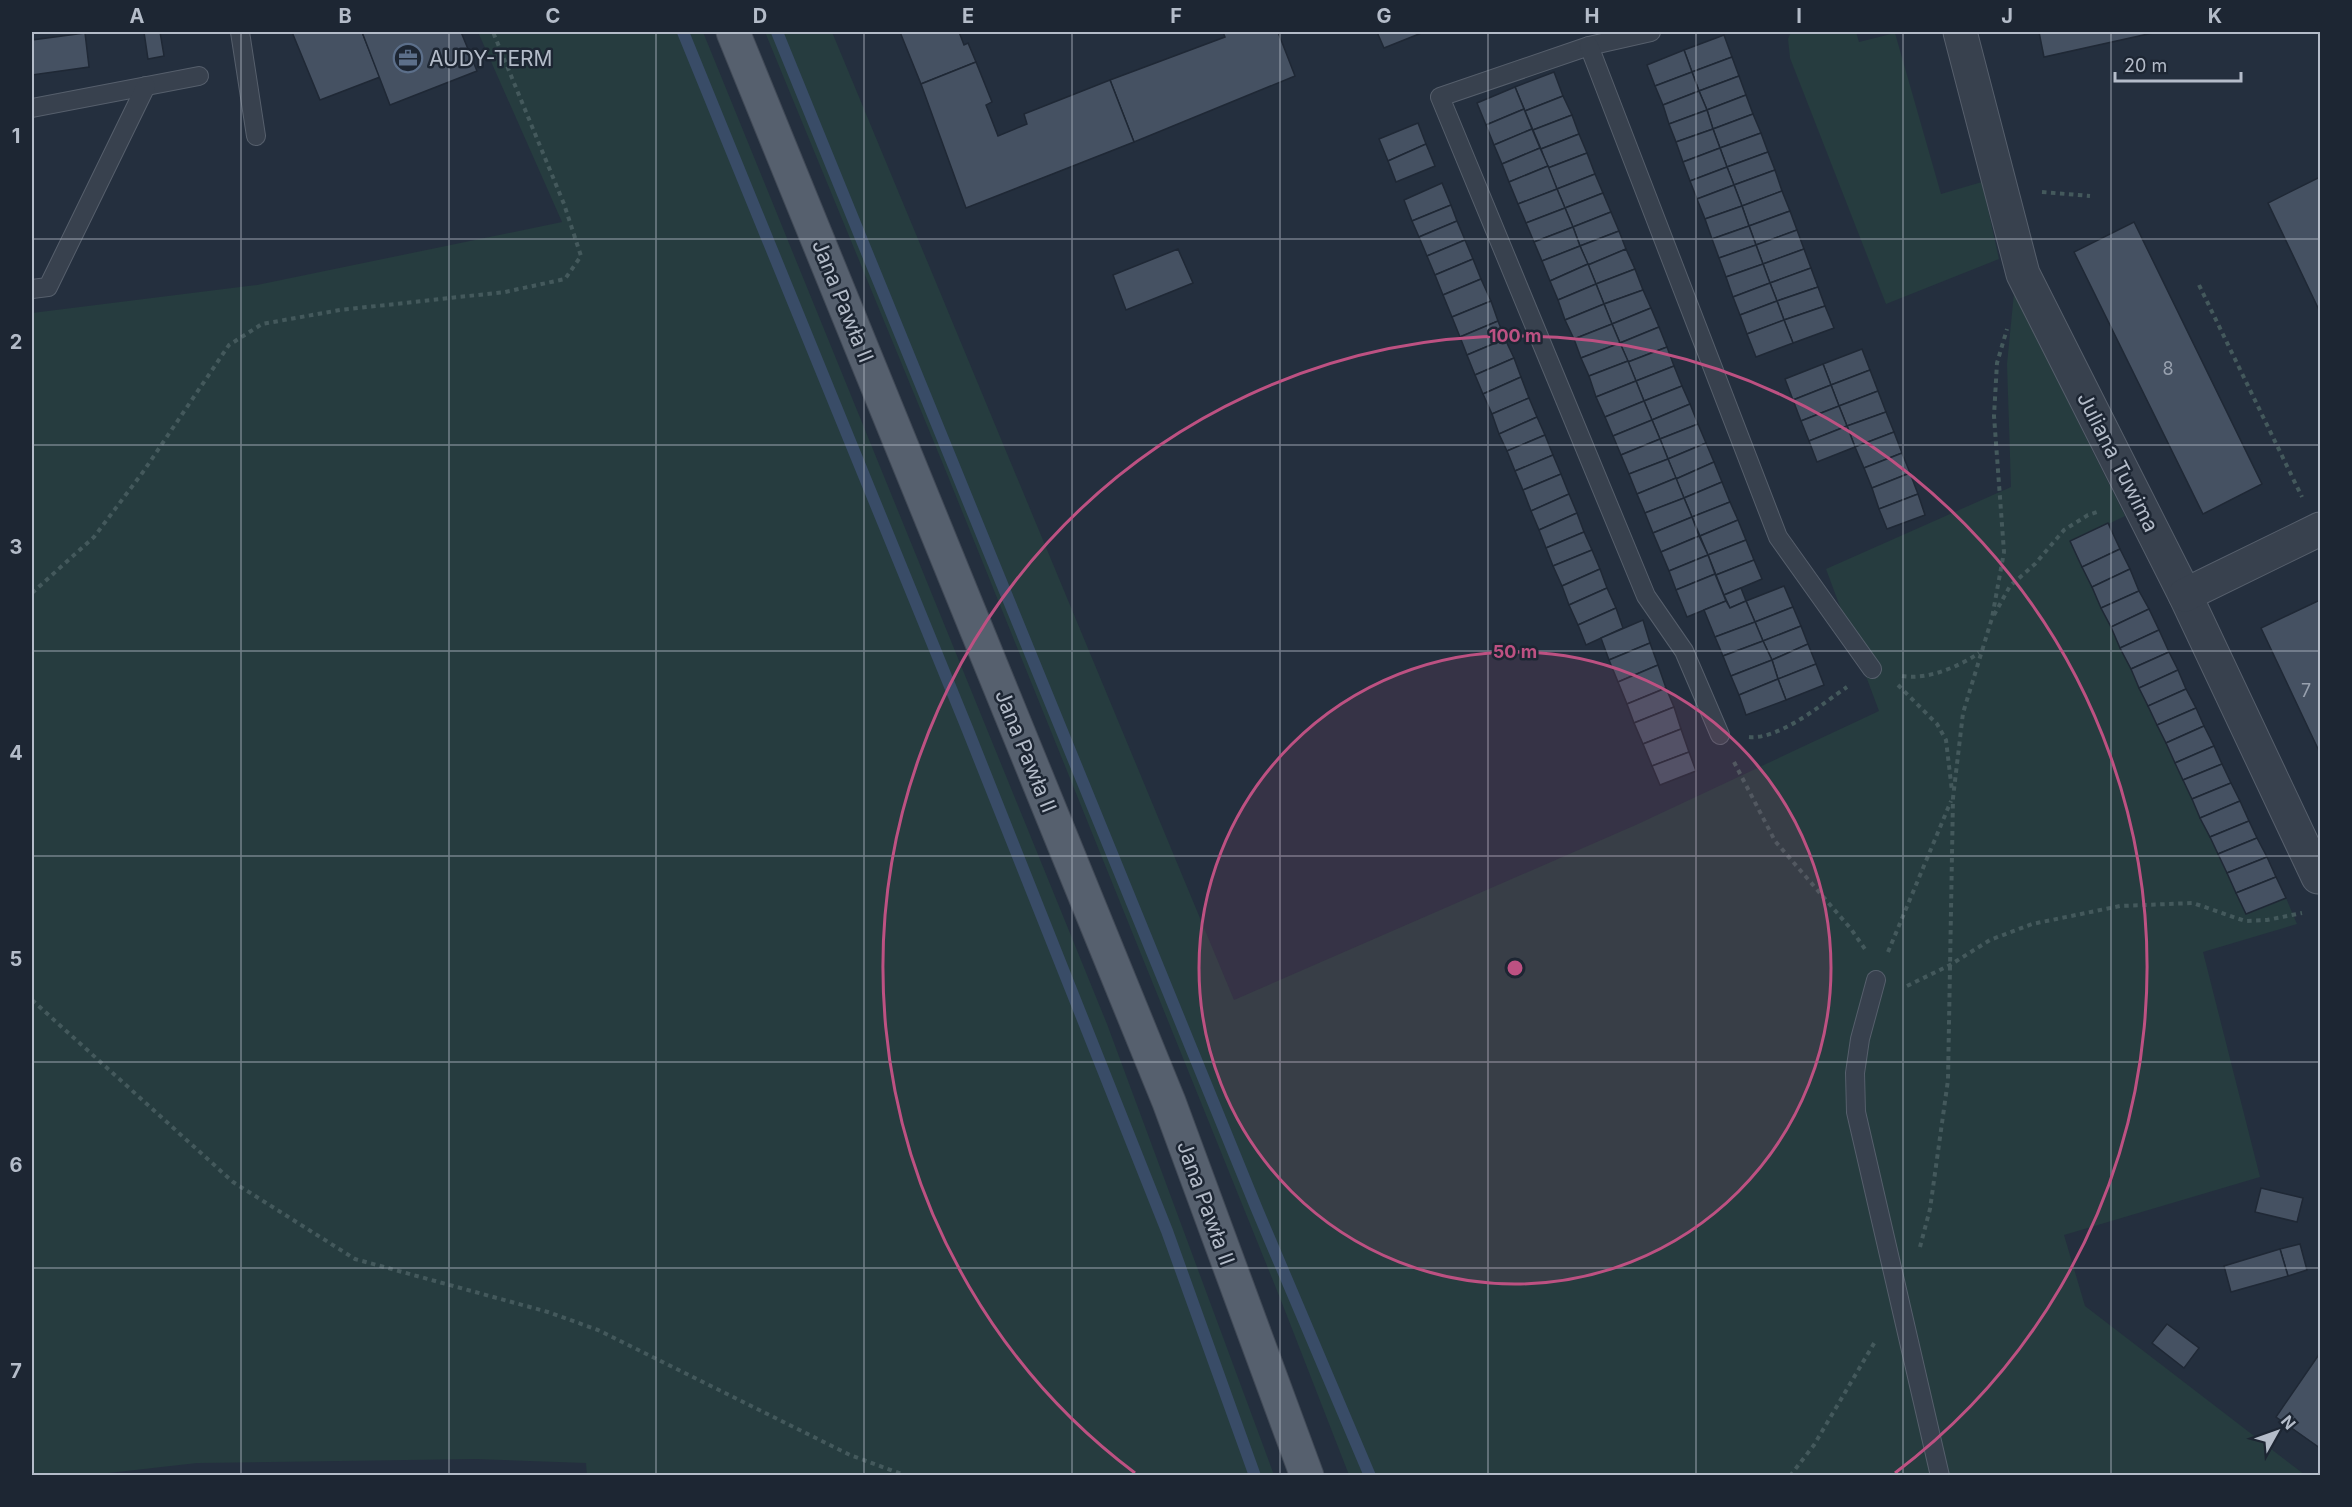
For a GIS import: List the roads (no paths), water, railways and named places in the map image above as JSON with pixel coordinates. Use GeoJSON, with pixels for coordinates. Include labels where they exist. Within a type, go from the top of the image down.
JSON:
{"type":"FeatureCollection","features":[{"type":"Feature","properties":{"kind":"main road","name":"Jana Pawła II"},"geometry":{"type":"LineString","coordinates":[[733,32],[1169,1102],[1307,1476]]}},
{"type":"Feature","properties":{"kind":"street","name":"Juliana Tuwima"},"geometry":{"type":"LineString","coordinates":[[1960,32],[2023,274],[2185,595],[2318,877]]}},
{"type":"Feature","properties":{"kind":"street"},"geometry":{"type":"LineString","coordinates":[[2185,595],[2319,530]]}},
{"type":"Feature","properties":{"kind":"lane"},"geometry":{"type":"LineString","coordinates":[[240,32],[256,136]]}},
{"type":"Feature","properties":{"kind":"lane"},"geometry":{"type":"LineString","coordinates":[[1652,32],[1589,46],[1440,98],[1646,596],[1684,651],[1720,735]]}},
{"type":"Feature","properties":{"kind":"lane"},"geometry":{"type":"LineString","coordinates":[[1589,46],[1778,537],[1872,669]]}},
{"type":"Feature","properties":{"kind":"lane"},"geometry":{"type":"LineString","coordinates":[[32,108],[199,76]]}},
{"type":"Feature","properties":{"kind":"lane"},"geometry":{"type":"LineString","coordinates":[[32,290],[48,287],[146,86]]}},
{"type":"Feature","properties":{"kind":"lane"},"geometry":{"type":"LineString","coordinates":[[1876,980],[1864,1024],[1856,1073],[1856,1112],[1940,1476]]}},
{"type":"Feature","properties":{"kind":"waterway"},"geometry":{"type":"LineString","coordinates":[[683,32],[967,728],[1167,1231],[1255,1476]]}},
{"type":"Feature","properties":{"kind":"waterway"},"geometry":{"type":"LineString","coordinates":[[777,32],[1256,1207],[1370,1476]]}},
{"type":"Feature","properties":{"kind":"place","name":"AUDY-TERM"},"geometry":{"type":"Point","coordinates":[408,58]}}]}
